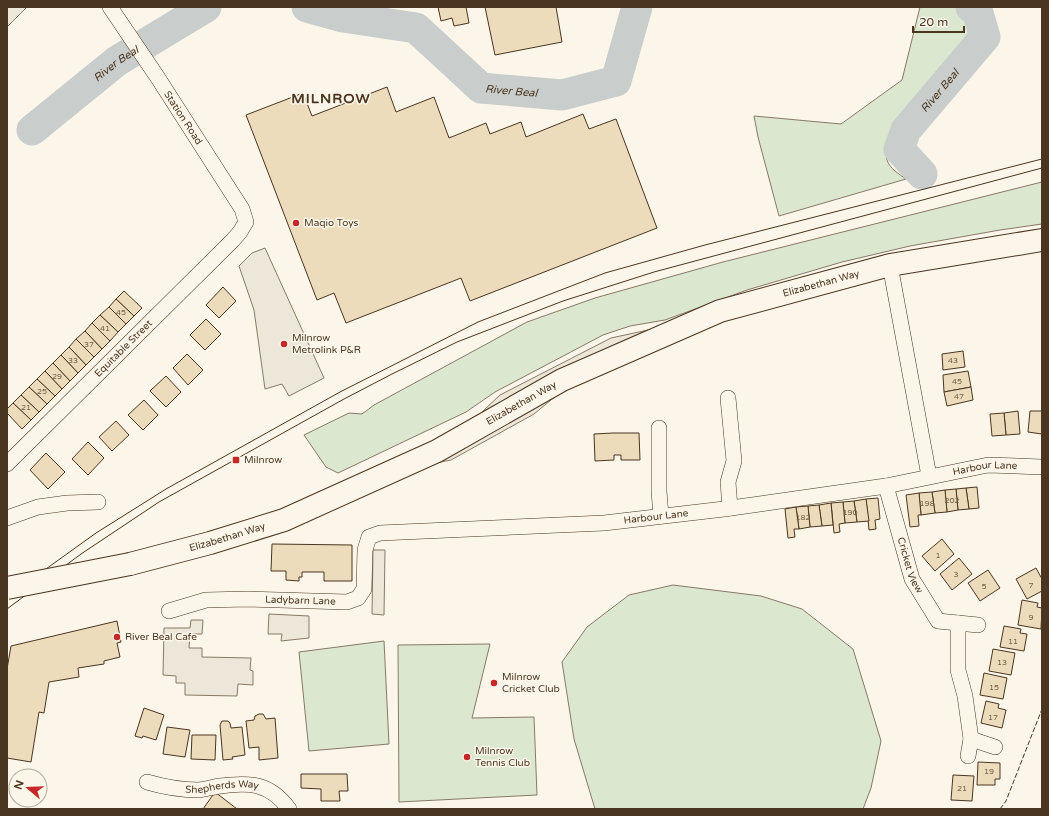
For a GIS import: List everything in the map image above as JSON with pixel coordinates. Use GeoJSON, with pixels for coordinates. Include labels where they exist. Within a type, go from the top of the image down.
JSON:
{"type":"FeatureCollection","features":[{"type":"Feature","properties":{"kind":"main road","name":"Elizabethan Way"},"geometry":{"type":"LineString","coordinates":[[7,588],[130,564],[284,520],[437,451],[562,380],[720,310],[890,265],[1042,240]]}},
{"type":"Feature","properties":{"kind":"street","name":"Station Road"},"geometry":{"type":"LineString","coordinates":[[110,7],[158,78],[242,209],[246,222],[240,232]]}},
{"type":"Feature","properties":{"kind":"street","name":"Equitable Street"},"geometry":{"type":"LineString","coordinates":[[7,464],[240,232]]}},
{"type":"Feature","properties":{"kind":"street"},"geometry":{"type":"LineString","coordinates":[[890,265],[930,476]]}},
{"type":"Feature","properties":{"kind":"street"},"geometry":{"type":"LineString","coordinates":[[728,398],[734,461],[728,482],[730,508]]}},
{"type":"Feature","properties":{"kind":"street"},"geometry":{"type":"LineString","coordinates":[[659,428],[659,491],[661,516]]}},
{"type":"Feature","properties":{"kind":"street","name":"Harbour Lane"},"geometry":{"type":"LineString","coordinates":[[380,533],[604,523],[730,508],[886,486],[988,465],[1042,468]]}},
{"type":"Feature","properties":{"kind":"street","name":"Cricket View"},"geometry":{"type":"LineString","coordinates":[[886,486],[912,579],[938,621],[978,625]]}},
{"type":"Feature","properties":{"kind":"street"},"geometry":{"type":"LineString","coordinates":[[7,518],[38,507],[67,503],[98,502]]}},
{"type":"Feature","properties":{"kind":"street","name":"Ladybarn Lane"},"geometry":{"type":"LineString","coordinates":[[169,611],[206,600],[248,599],[347,602],[358,598],[364,589],[365,550],[369,537],[380,533]]}},
{"type":"Feature","properties":{"kind":"street"},"geometry":{"type":"LineString","coordinates":[[958,623],[958,670],[965,696],[971,739],[968,756]]}},
{"type":"Feature","properties":{"kind":"street"},"geometry":{"type":"LineString","coordinates":[[971,739],[995,747]]}},
{"type":"Feature","properties":{"kind":"street","name":"Shepherds Way"},"geometry":{"type":"LineString","coordinates":[[147,782],[171,788],[199,790],[245,783],[265,788],[276,794],[288,809]]}},
{"type":"Feature","properties":{"kind":"green space"},"geometry":{"type":"Polygon","coordinates":[[[949,6],[963,8],[974,17],[976,30],[974,40],[920,97],[905,115],[894,132],[887,147],[887,160],[892,169],[906,179],[779,216],[758,137],[754,116],[841,124],[902,80],[920,7],[949,6]]]}},
{"type":"Feature","properties":{"kind":"green space"},"geometry":{"type":"Polygon","coordinates":[[[1042,182],[1042,224],[910,246],[842,262],[747,290],[665,320],[630,326],[603,335],[495,392],[466,412],[338,473],[326,467],[304,435],[349,413],[362,414],[374,405],[527,322],[595,298],[723,262],[1042,182]]]}},
{"type":"Feature","properties":{"kind":"green space"},"geometry":{"type":"Polygon","coordinates":[[[673,585],[761,596],[802,609],[853,649],[881,741],[871,788],[863,809],[595,809],[574,739],[562,662],[587,627],[629,595],[673,585]]]}},
{"type":"Feature","properties":{"kind":"green space"},"geometry":{"type":"Polygon","coordinates":[[[384,641],[389,744],[309,751],[299,652],[384,641]]]}},
{"type":"Feature","properties":{"kind":"green space","name":"Milnrow Tennis Club"},"geometry":{"type":"Polygon","coordinates":[[[490,644],[472,718],[534,717],[537,795],[399,802],[398,645],[490,644]]]}},
{"type":"Feature","properties":{"kind":"shaded area"},"geometry":{"type":"Polygon","coordinates":[[[7,7],[27,7],[7,27],[7,7]]]}},
{"type":"Feature","properties":{"kind":"shaded area","name":"Milnrow Metrolink P&R"},"geometry":{"type":"Polygon","coordinates":[[[265,248],[324,378],[289,396],[282,384],[265,389],[254,310],[239,266],[252,253],[265,248]]]}},
{"type":"Feature","properties":{"kind":"shaded area"},"geometry":{"type":"Polygon","coordinates":[[[648,330],[616,344],[482,412],[500,395],[611,338],[648,330]]]}},
{"type":"Feature","properties":{"kind":"shaded area"},"geometry":{"type":"Polygon","coordinates":[[[557,395],[534,414],[451,460],[425,465],[557,395]]]}},
{"type":"Feature","properties":{"kind":"shaded area"},"geometry":{"type":"Polygon","coordinates":[[[373,550],[385,550],[384,615],[372,614],[373,550]]]}},
{"type":"Feature","properties":{"kind":"shaded area"},"geometry":{"type":"Polygon","coordinates":[[[269,614],[309,616],[309,638],[281,641],[282,634],[268,634],[269,614]]]}},
{"type":"Feature","properties":{"kind":"shaded area"},"geometry":{"type":"Polygon","coordinates":[[[191,620],[203,620],[202,634],[190,634],[189,648],[202,648],[202,657],[251,658],[250,670],[253,671],[253,685],[238,684],[237,696],[185,695],[185,683],[176,683],[176,676],[163,675],[164,628],[190,628],[191,620]]]}},
{"type":"Feature","properties":{"kind":"building"},"geometry":{"type":"Polygon","coordinates":[[[438,7],[466,7],[469,23],[454,26],[452,18],[441,21],[438,7]]]}},
{"type":"Feature","properties":{"kind":"building"},"geometry":{"type":"Polygon","coordinates":[[[485,7],[556,7],[562,42],[495,55],[485,7]]]}},
{"type":"Feature","properties":{"kind":"building"},"geometry":{"type":"Polygon","coordinates":[[[387,87],[396,112],[434,97],[449,138],[486,123],[490,134],[521,122],[526,137],[583,114],[589,129],[616,119],[657,228],[470,301],[461,278],[346,323],[334,293],[317,300],[246,115],[303,93],[312,116],[387,87]]]}},
{"type":"Feature","properties":{"kind":"building"},"geometry":{"type":"Polygon","coordinates":[[[223,287],[236,301],[219,318],[206,305],[223,287]]]}},
{"type":"Feature","properties":{"kind":"building"},"geometry":{"type":"Polygon","coordinates":[[[124,291],[142,308],[134,316],[116,299],[124,291]]]}},
{"type":"Feature","properties":{"kind":"building"},"geometry":{"type":"Polygon","coordinates":[[[116,299],[134,316],[126,324],[109,307],[116,299]]]}},
{"type":"Feature","properties":{"kind":"building"},"geometry":{"type":"Polygon","coordinates":[[[109,307],[126,324],[118,332],[100,315],[109,307]]]}},
{"type":"Feature","properties":{"kind":"building"},"geometry":{"type":"Polygon","coordinates":[[[100,315],[118,332],[110,341],[92,323],[100,315]]]}},
{"type":"Feature","properties":{"kind":"building"},"geometry":{"type":"Polygon","coordinates":[[[206,319],[221,334],[205,350],[190,335],[206,319]]]}},
{"type":"Feature","properties":{"kind":"building"},"geometry":{"type":"Polygon","coordinates":[[[92,323],[110,341],[102,349],[85,331],[92,323]]]}},
{"type":"Feature","properties":{"kind":"building"},"geometry":{"type":"Polygon","coordinates":[[[85,331],[102,349],[94,357],[76,339],[85,331]]]}},
{"type":"Feature","properties":{"kind":"building"},"geometry":{"type":"Polygon","coordinates":[[[76,339],[94,357],[86,365],[69,347],[76,339]]]}},
{"type":"Feature","properties":{"kind":"building"},"geometry":{"type":"Polygon","coordinates":[[[69,347],[86,365],[78,373],[61,355],[69,347]]]}},
{"type":"Feature","properties":{"kind":"building"},"geometry":{"type":"Polygon","coordinates":[[[963,351],[965,367],[943,370],[942,354],[963,351]]]}},
{"type":"Feature","properties":{"kind":"building"},"geometry":{"type":"Polygon","coordinates":[[[187,354],[203,370],[188,385],[173,368],[187,354]]]}},
{"type":"Feature","properties":{"kind":"building"},"geometry":{"type":"Polygon","coordinates":[[[61,355],[78,373],[70,381],[53,363],[61,355]]]}},
{"type":"Feature","properties":{"kind":"building"},"geometry":{"type":"Polygon","coordinates":[[[53,363],[70,381],[62,389],[45,371],[53,363]]]}},
{"type":"Feature","properties":{"kind":"building"},"geometry":{"type":"Polygon","coordinates":[[[45,371],[62,389],[55,396],[37,379],[45,371]]]}},
{"type":"Feature","properties":{"kind":"building"},"geometry":{"type":"Polygon","coordinates":[[[968,371],[971,387],[944,392],[943,375],[968,371]]]}},
{"type":"Feature","properties":{"kind":"building"},"geometry":{"type":"Polygon","coordinates":[[[166,376],[181,392],[166,407],[150,391],[166,376]]]}},
{"type":"Feature","properties":{"kind":"building"},"geometry":{"type":"Polygon","coordinates":[[[37,379],[55,396],[47,404],[29,387],[37,379]]]}},
{"type":"Feature","properties":{"kind":"building"},"geometry":{"type":"Polygon","coordinates":[[[29,387],[47,404],[39,412],[21,395],[29,387]]]}},
{"type":"Feature","properties":{"kind":"building"},"geometry":{"type":"Polygon","coordinates":[[[971,387],[973,400],[947,406],[944,392],[971,387]]]}},
{"type":"Feature","properties":{"kind":"building"},"geometry":{"type":"Polygon","coordinates":[[[21,395],[39,412],[31,420],[13,403],[21,395]]]}},
{"type":"Feature","properties":{"kind":"building"},"geometry":{"type":"Polygon","coordinates":[[[144,400],[158,415],[143,430],[128,415],[144,400]]]}},
{"type":"Feature","properties":{"kind":"building"},"geometry":{"type":"Polygon","coordinates":[[[13,403],[31,420],[22,429],[7,413],[7,409],[13,403]]]}},
{"type":"Feature","properties":{"kind":"building"},"geometry":{"type":"Polygon","coordinates":[[[1018,411],[1020,434],[1006,435],[1004,413],[1018,411]]]}},
{"type":"Feature","properties":{"kind":"building"},"geometry":{"type":"Polygon","coordinates":[[[1030,411],[1042,411],[1042,434],[1028,432],[1030,411]]]}},
{"type":"Feature","properties":{"kind":"building"},"geometry":{"type":"Polygon","coordinates":[[[1004,413],[1006,435],[992,436],[990,414],[1004,413]]]}},
{"type":"Feature","properties":{"kind":"building"},"geometry":{"type":"Polygon","coordinates":[[[116,421],[129,435],[112,451],[99,437],[116,421]]]}},
{"type":"Feature","properties":{"kind":"building"},"geometry":{"type":"Polygon","coordinates":[[[639,433],[640,460],[621,460],[621,455],[614,455],[614,460],[595,461],[594,434],[639,433]]]}},
{"type":"Feature","properties":{"kind":"building"},"geometry":{"type":"Polygon","coordinates":[[[88,442],[104,458],[88,475],[72,459],[88,442]]]}},
{"type":"Feature","properties":{"kind":"building"},"geometry":{"type":"Polygon","coordinates":[[[46,453],[65,472],[48,489],[30,470],[46,453]]]}},
{"type":"Feature","properties":{"kind":"building"},"geometry":{"type":"Polygon","coordinates":[[[977,487],[979,508],[969,509],[966,488],[977,487]]]}},
{"type":"Feature","properties":{"kind":"building"},"geometry":{"type":"Polygon","coordinates":[[[966,488],[969,509],[958,510],[956,489],[966,488]]]}},
{"type":"Feature","properties":{"kind":"building"},"geometry":{"type":"Polygon","coordinates":[[[956,489],[958,510],[947,512],[945,490],[956,489]]]}},
{"type":"Feature","properties":{"kind":"building"},"geometry":{"type":"Polygon","coordinates":[[[945,490],[947,512],[935,513],[932,492],[945,490]]]}},
{"type":"Feature","properties":{"kind":"building"},"geometry":{"type":"Polygon","coordinates":[[[932,492],[935,513],[921,515],[919,493],[932,492]]]}},
{"type":"Feature","properties":{"kind":"building"},"geometry":{"type":"Polygon","coordinates":[[[919,493],[921,515],[918,515],[919,526],[910,527],[906,495],[919,493]]]}},
{"type":"Feature","properties":{"kind":"building"},"geometry":{"type":"Polygon","coordinates":[[[878,498],[880,519],[875,520],[876,529],[869,530],[866,499],[878,498]]]}},
{"type":"Feature","properties":{"kind":"building"},"geometry":{"type":"Polygon","coordinates":[[[866,499],[869,521],[857,522],[854,501],[866,499]]]}},
{"type":"Feature","properties":{"kind":"building"},"geometry":{"type":"Polygon","coordinates":[[[854,501],[857,522],[845,523],[843,502],[854,501]]]}},
{"type":"Feature","properties":{"kind":"building"},"geometry":{"type":"Polygon","coordinates":[[[843,502],[845,523],[839,524],[840,532],[834,533],[831,503],[843,502]]]}},
{"type":"Feature","properties":{"kind":"building"},"geometry":{"type":"Polygon","coordinates":[[[831,503],[833,525],[822,526],[819,505],[831,503]]]}},
{"type":"Feature","properties":{"kind":"building"},"geometry":{"type":"Polygon","coordinates":[[[819,505],[822,526],[810,527],[808,506],[819,505]]]}},
{"type":"Feature","properties":{"kind":"building"},"geometry":{"type":"Polygon","coordinates":[[[808,506],[810,527],[799,529],[796,507],[808,506]]]}},
{"type":"Feature","properties":{"kind":"building"},"geometry":{"type":"Polygon","coordinates":[[[796,507],[799,529],[794,529],[795,537],[788,538],[785,509],[796,507]]]}},
{"type":"Feature","properties":{"kind":"building"},"geometry":{"type":"Polygon","coordinates":[[[942,539],[954,554],[935,571],[922,556],[942,539]]]}},
{"type":"Feature","properties":{"kind":"building"},"geometry":{"type":"Polygon","coordinates":[[[272,544],[352,545],[352,581],[324,581],[324,572],[302,572],[302,577],[299,577],[299,581],[286,580],[286,571],[271,571],[272,544]]]}},
{"type":"Feature","properties":{"kind":"building"},"geometry":{"type":"Polygon","coordinates":[[[959,558],[972,574],[952,590],[940,574],[959,558]]]}},
{"type":"Feature","properties":{"kind":"building"},"geometry":{"type":"Polygon","coordinates":[[[1036,568],[1042,579],[1042,591],[1027,599],[1016,579],[1036,568]]]}},
{"type":"Feature","properties":{"kind":"building"},"geometry":{"type":"Polygon","coordinates":[[[988,570],[1000,588],[980,601],[968,583],[988,570]]]}},
{"type":"Feature","properties":{"kind":"building"},"geometry":{"type":"Polygon","coordinates":[[[1022,600],[1038,603],[1037,607],[1042,608],[1041,629],[1018,625],[1022,600]]]}},
{"type":"Feature","properties":{"kind":"building"},"geometry":{"type":"Polygon","coordinates":[[[117,621],[121,642],[117,643],[120,657],[104,661],[104,664],[78,668],[79,677],[49,682],[44,713],[39,712],[31,762],[7,758],[7,669],[11,646],[117,621]]]}},
{"type":"Feature","properties":{"kind":"building"},"geometry":{"type":"Polygon","coordinates":[[[1004,626],[1021,629],[1020,633],[1027,634],[1024,651],[1000,647],[1004,626]]]}},
{"type":"Feature","properties":{"kind":"building"},"geometry":{"type":"Polygon","coordinates":[[[993,649],[1015,653],[1011,675],[989,671],[993,649]]]}},
{"type":"Feature","properties":{"kind":"building"},"geometry":{"type":"Polygon","coordinates":[[[984,673],[1007,678],[1003,699],[980,695],[984,673]]]}},
{"type":"Feature","properties":{"kind":"building"},"geometry":{"type":"Polygon","coordinates":[[[986,701],[999,704],[998,708],[1006,710],[1002,728],[981,723],[986,701]]]}},
{"type":"Feature","properties":{"kind":"building"},"geometry":{"type":"Polygon","coordinates":[[[144,708],[164,715],[156,740],[143,736],[142,738],[135,736],[144,708]]]}},
{"type":"Feature","properties":{"kind":"building"},"geometry":{"type":"Polygon","coordinates":[[[263,714],[266,719],[275,718],[278,758],[259,760],[259,747],[249,748],[246,721],[254,720],[255,716],[263,714]]]}},
{"type":"Feature","properties":{"kind":"building"},"geometry":{"type":"Polygon","coordinates":[[[222,721],[228,721],[231,728],[242,727],[245,755],[232,757],[233,759],[223,760],[220,725],[222,721]]]}},
{"type":"Feature","properties":{"kind":"building"},"geometry":{"type":"Polygon","coordinates":[[[167,727],[190,730],[185,757],[163,754],[167,727]]]}},
{"type":"Feature","properties":{"kind":"building"},"geometry":{"type":"Polygon","coordinates":[[[192,735],[216,735],[215,760],[191,759],[192,735]]]}},
{"type":"Feature","properties":{"kind":"building"},"geometry":{"type":"Polygon","coordinates":[[[978,762],[1000,763],[1000,779],[995,779],[995,785],[977,785],[978,762]]]}},
{"type":"Feature","properties":{"kind":"building"},"geometry":{"type":"Polygon","coordinates":[[[301,774],[347,774],[348,791],[339,791],[340,801],[321,801],[321,789],[301,788],[301,774]]]}},
{"type":"Feature","properties":{"kind":"building"},"geometry":{"type":"Polygon","coordinates":[[[953,775],[974,776],[972,801],[951,800],[953,775]]]}},
{"type":"Feature","properties":{"kind":"building"},"geometry":{"type":"Polygon","coordinates":[[[215,792],[237,809],[203,809],[215,792]]]}},
{"type":"Feature","properties":{"kind":"waterway","name":"River Beal"},"geometry":{"type":"LineString","coordinates":[[32,130],[117,61],[206,7]]}},
{"type":"Feature","properties":{"kind":"waterway","name":"River Beal"},"geometry":{"type":"LineString","coordinates":[[307,7],[343,17],[416,28],[481,88],[562,95],[616,81],[637,7]]}},
{"type":"Feature","properties":{"kind":"waterway","name":"River Beal"},"geometry":{"type":"LineString","coordinates":[[922,174],[899,149],[906,130],[985,37],[978,13],[971,7]]}},
{"type":"Feature","properties":{"kind":"tram line"},"geometry":{"type":"LineString","coordinates":[[7,597],[96,533],[166,489],[340,392],[478,322],[605,273],[705,245],[1042,159]]}},
{"type":"Feature","properties":{"kind":"tram line"},"geometry":{"type":"LineString","coordinates":[[7,609],[81,554],[159,502],[344,399],[457,342],[563,301],[654,272],[1042,168]]}},
{"type":"Feature","properties":{"kind":"fence"},"geometry":{"type":"LineString","coordinates":[[1000,809],[1006,801],[1042,709]]}},
{"type":"Feature","properties":{"kind":"place","name":"Maqio Toys"},"geometry":{"type":"Point","coordinates":[296,223]}},
{"type":"Feature","properties":{"kind":"place","name":"Milnrow Metrolink P&R"},"geometry":{"type":"Point","coordinates":[284,344]}},
{"type":"Feature","properties":{"kind":"place","name":"Milnrow"},"geometry":{"type":"Point","coordinates":[236,460]}},
{"type":"Feature","properties":{"kind":"place","name":"River Beal Cafe"},"geometry":{"type":"Point","coordinates":[117,637]}},
{"type":"Feature","properties":{"kind":"place","name":"Milnrow Cricket Club"},"geometry":{"type":"Point","coordinates":[494,683]}},
{"type":"Feature","properties":{"kind":"place","name":"Milnrow Tennis Club"},"geometry":{"type":"Point","coordinates":[467,757]}},
{"type":"Feature","properties":{"kind":"district","name":"MILNROW"},"geometry":{"type":"Point","coordinates":[331,98]}}]}
